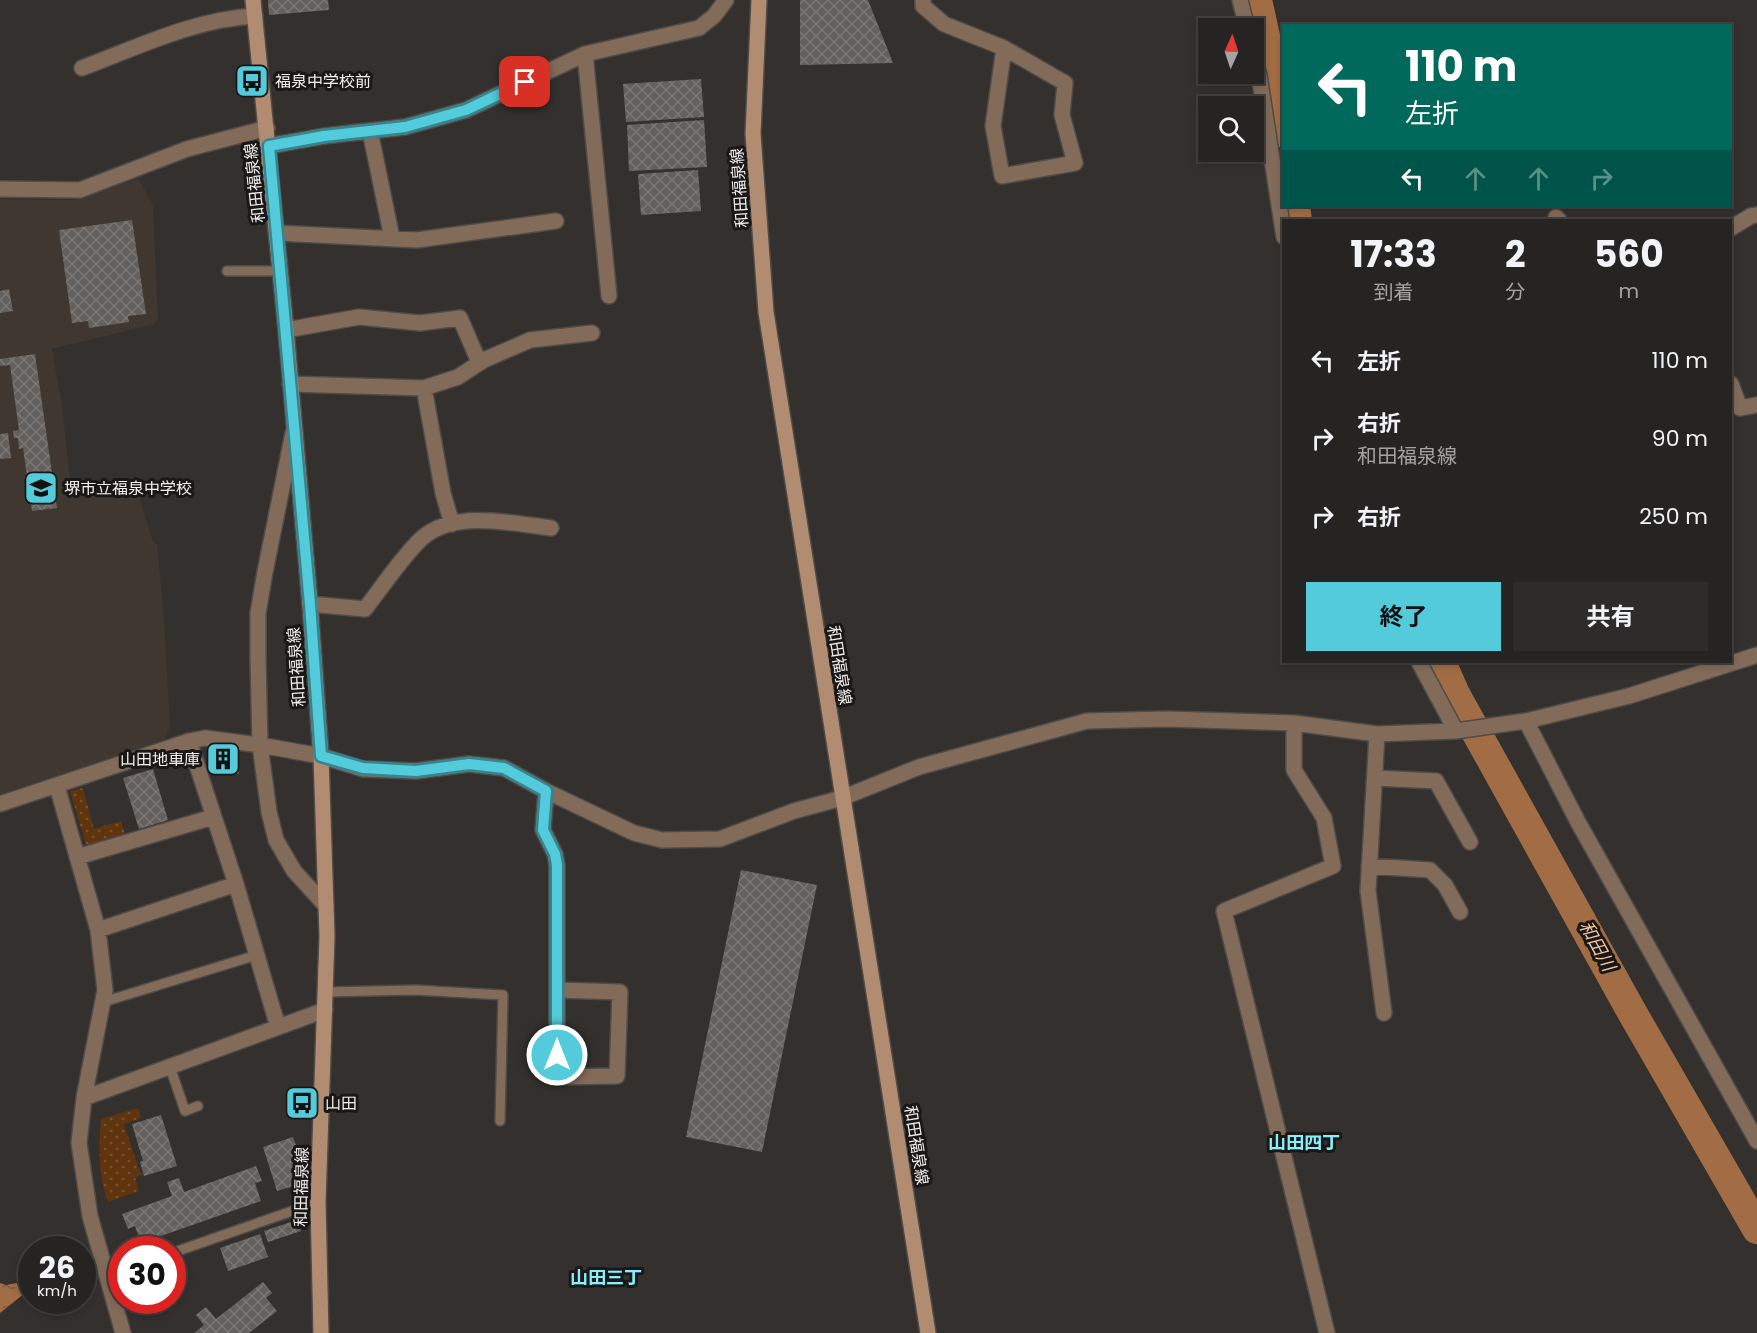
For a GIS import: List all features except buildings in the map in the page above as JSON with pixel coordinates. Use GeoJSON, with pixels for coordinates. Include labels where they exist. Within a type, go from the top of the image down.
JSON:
{"type":"FeatureCollection","features":[{"type":"Feature","properties":{"kind":"main road","name":"和田福泉線"},"geometry":{"type":"LineString","coordinates":[[253,0],[286,330],[321,756],[326,906],[325,1010],[318,1202],[321,1333]]}},
{"type":"Feature","properties":{"kind":"main road","name":"和田福泉線"},"geometry":{"type":"LineString","coordinates":[[759,0],[753,134],[766,312],[928,1333]]}},
{"type":"Feature","properties":{"kind":"street"},"geometry":{"type":"LineString","coordinates":[[269,146],[324,136],[405,127],[466,110],[585,54],[699,28],[714,16],[726,0]]}},
{"type":"Feature","properties":{"kind":"street"},"geometry":{"type":"LineString","coordinates":[[752,0],[759,0]]}},
{"type":"Feature","properties":{"kind":"street"},"geometry":{"type":"LineString","coordinates":[[923,0],[923,6],[944,24],[1004,48],[1065,83],[1062,115],[1075,163],[1002,176],[993,126],[1004,48]]}},
{"type":"Feature","properties":{"kind":"street"},"geometry":{"type":"LineString","coordinates":[[1240,0],[1244,18]]}},
{"type":"Feature","properties":{"kind":"street"},"geometry":{"type":"LineString","coordinates":[[82,68],[196,26],[231,17],[255,16]]}},
{"type":"Feature","properties":{"kind":"street"},"geometry":{"type":"LineString","coordinates":[[585,54],[609,296]]}},
{"type":"Feature","properties":{"kind":"street"},"geometry":{"type":"LineString","coordinates":[[1260,84],[1282,224]]}},
{"type":"Feature","properties":{"kind":"street"},"geometry":{"type":"LineString","coordinates":[[0,189],[80,190],[187,149],[267,128]]}},
{"type":"Feature","properties":{"kind":"street"},"geometry":{"type":"LineString","coordinates":[[370,131],[392,238]]}},
{"type":"Feature","properties":{"kind":"street"},"geometry":{"type":"LineString","coordinates":[[1732,227],[1757,214]]}},
{"type":"Feature","properties":{"kind":"street"},"geometry":{"type":"LineString","coordinates":[[277,233],[417,240],[556,221]]}},
{"type":"Feature","properties":{"kind":"street"},"geometry":{"type":"LineString","coordinates":[[286,330],[359,317],[420,323],[460,318],[479,362]]}},
{"type":"Feature","properties":{"kind":"street"},"geometry":{"type":"LineString","coordinates":[[290,384],[424,388],[458,377],[479,362],[530,340],[592,333]]}},
{"type":"Feature","properties":{"kind":"street"},"geometry":{"type":"LineString","coordinates":[[1732,387],[1740,408],[1757,405]]}},
{"type":"Feature","properties":{"kind":"street"},"geometry":{"type":"LineString","coordinates":[[424,388],[443,494],[452,524]]}},
{"type":"Feature","properties":{"kind":"street"},"geometry":{"type":"LineString","coordinates":[[294,429],[258,613],[260,745],[269,812],[276,840],[294,871],[326,906]]}},
{"type":"Feature","properties":{"kind":"street"},"geometry":{"type":"LineString","coordinates":[[310,604],[365,609],[418,541],[442,526],[474,519],[551,528]]}},
{"type":"Feature","properties":{"kind":"street"},"geometry":{"type":"LineString","coordinates":[[0,804],[204,738],[321,756],[363,768],[416,771],[469,764],[504,768],[634,833],[662,840],[720,839],[794,810],[842,798],[919,767],[1087,721],[1166,719],[1294,723],[1377,734],[1461,729],[1526,721],[1629,696],[1757,655]]}},
{"type":"Feature","properties":{"kind":"street"},"geometry":{"type":"LineString","coordinates":[[1420,663],[1461,729]]}},
{"type":"Feature","properties":{"kind":"street"},"geometry":{"type":"LineString","coordinates":[[1526,721],[1578,822],[1757,1141]]}},
{"type":"Feature","properties":{"kind":"street"},"geometry":{"type":"LineString","coordinates":[[1294,723],[1294,770],[1324,818],[1333,866],[1224,911],[1327,1333]]}},
{"type":"Feature","properties":{"kind":"street"},"geometry":{"type":"LineString","coordinates":[[1377,734],[1368,891],[1384,1013]]}},
{"type":"Feature","properties":{"kind":"street"},"geometry":{"type":"LineString","coordinates":[[189,741],[236,884],[278,1028]]}},
{"type":"Feature","properties":{"kind":"street"},"geometry":{"type":"LineString","coordinates":[[1375,778],[1436,781],[1470,842]]}},
{"type":"Feature","properties":{"kind":"street"},"geometry":{"type":"LineString","coordinates":[[57,786],[98,930],[105,990],[84,1098],[79,1143],[90,1216],[108,1258]]}},
{"type":"Feature","properties":{"kind":"street"},"geometry":{"type":"LineString","coordinates":[[546,791],[543,830],[555,854],[557,865],[557,990],[557,1077],[617,1076],[620,992],[557,990]]}},
{"type":"Feature","properties":{"kind":"street"},"geometry":{"type":"LineString","coordinates":[[77,857],[213,817]]}},
{"type":"Feature","properties":{"kind":"street"},"geometry":{"type":"LineString","coordinates":[[1370,866],[1430,870],[1444,885],[1460,912]]}},
{"type":"Feature","properties":{"kind":"street"},"geometry":{"type":"LineString","coordinates":[[98,930],[236,884]]}},
{"type":"Feature","properties":{"kind":"street"},"geometry":{"type":"LineString","coordinates":[[84,1098],[325,1010]]}},
{"type":"Feature","properties":{"kind":"street"},"geometry":{"type":"LineString","coordinates":[[120,1314],[123,1333]]}},
{"type":"Feature","properties":{"kind":"lane"},"geometry":{"type":"LineString","coordinates":[[227,271],[280,271]]}},
{"type":"Feature","properties":{"kind":"lane"},"geometry":{"type":"LineString","coordinates":[[103,1002],[256,955]]}},
{"type":"Feature","properties":{"kind":"lane"},"geometry":{"type":"LineString","coordinates":[[325,992],[416,990],[503,995],[500,1121]]}},
{"type":"Feature","properties":{"kind":"lane"},"geometry":{"type":"LineString","coordinates":[[170,1067],[185,1111],[198,1106]]}},
{"type":"Feature","properties":{"kind":"lane"},"geometry":{"type":"LineString","coordinates":[[186,1248],[318,1202]]}},
{"type":"Feature","properties":{"kind":"shaded area","name":"堺市立福泉中学校"},"geometry":{"type":"Polygon","coordinates":[[[139,179],[153,206],[158,319],[154,324],[52,349],[62,405],[70,480],[89,493],[135,483],[153,542],[157,544],[170,726],[165,740],[0,794],[0,199],[73,200],[139,179]]]}},
{"type":"Feature","properties":{"kind":"shaded area"},"geometry":{"type":"Polygon","coordinates":[[[83,788],[94,829],[121,821],[125,834],[86,845],[70,791],[83,788]]]}},
{"type":"Feature","properties":{"kind":"shaded area"},"geometry":{"type":"Polygon","coordinates":[[[138,1108],[141,1118],[124,1124],[141,1175],[135,1177],[139,1191],[108,1202],[101,1172],[101,1119],[138,1108]]]}},
{"type":"Feature","properties":{"kind":"water"},"geometry":{"type":"Polygon","coordinates":[[[0,1283],[6,1285],[18,1283],[18,1299],[0,1313],[0,1283]]]}},
{"type":"Feature","properties":{"kind":"waterway","name":"和田川"},"geometry":{"type":"LineString","coordinates":[[1257,0],[1282,119]]}},
{"type":"Feature","properties":{"kind":"waterway","name":"和田川"},"geometry":{"type":"LineString","coordinates":[[1295,207],[1297,219]]}},
{"type":"Feature","properties":{"kind":"waterway","name":"和田川"},"geometry":{"type":"LineString","coordinates":[[1441,663],[1455,694],[1633,1014],[1757,1229]]}},
{"type":"Feature","properties":{"kind":"place","name":"福泉中学校前"},"geometry":{"type":"Point","coordinates":[252,81]}},
{"type":"Feature","properties":{"kind":"place","name":"堺市立福泉中学校"},"geometry":{"type":"Point","coordinates":[41,488]}},
{"type":"Feature","properties":{"kind":"place","name":"山田地車庫"},"geometry":{"type":"Point","coordinates":[223,759]}},
{"type":"Feature","properties":{"kind":"place","name":"山田"},"geometry":{"type":"Point","coordinates":[302,1103]}},
{"type":"Feature","properties":{"kind":"district","name":"山田四丁"},"geometry":{"type":"Point","coordinates":[1304,1143]}},
{"type":"Feature","properties":{"kind":"district","name":"山田三丁"},"geometry":{"type":"Point","coordinates":[606,1278]}},
{"type":"Feature","properties":{"kind":"route"},"geometry":{"type":"LineString","coordinates":[[525,82],[466,110],[405,127],[324,136],[269,146],[310,604],[321,756],[363,768],[416,771],[469,764],[504,768],[546,791],[543,830],[555,854],[557,865],[557,1055]]}}]}
